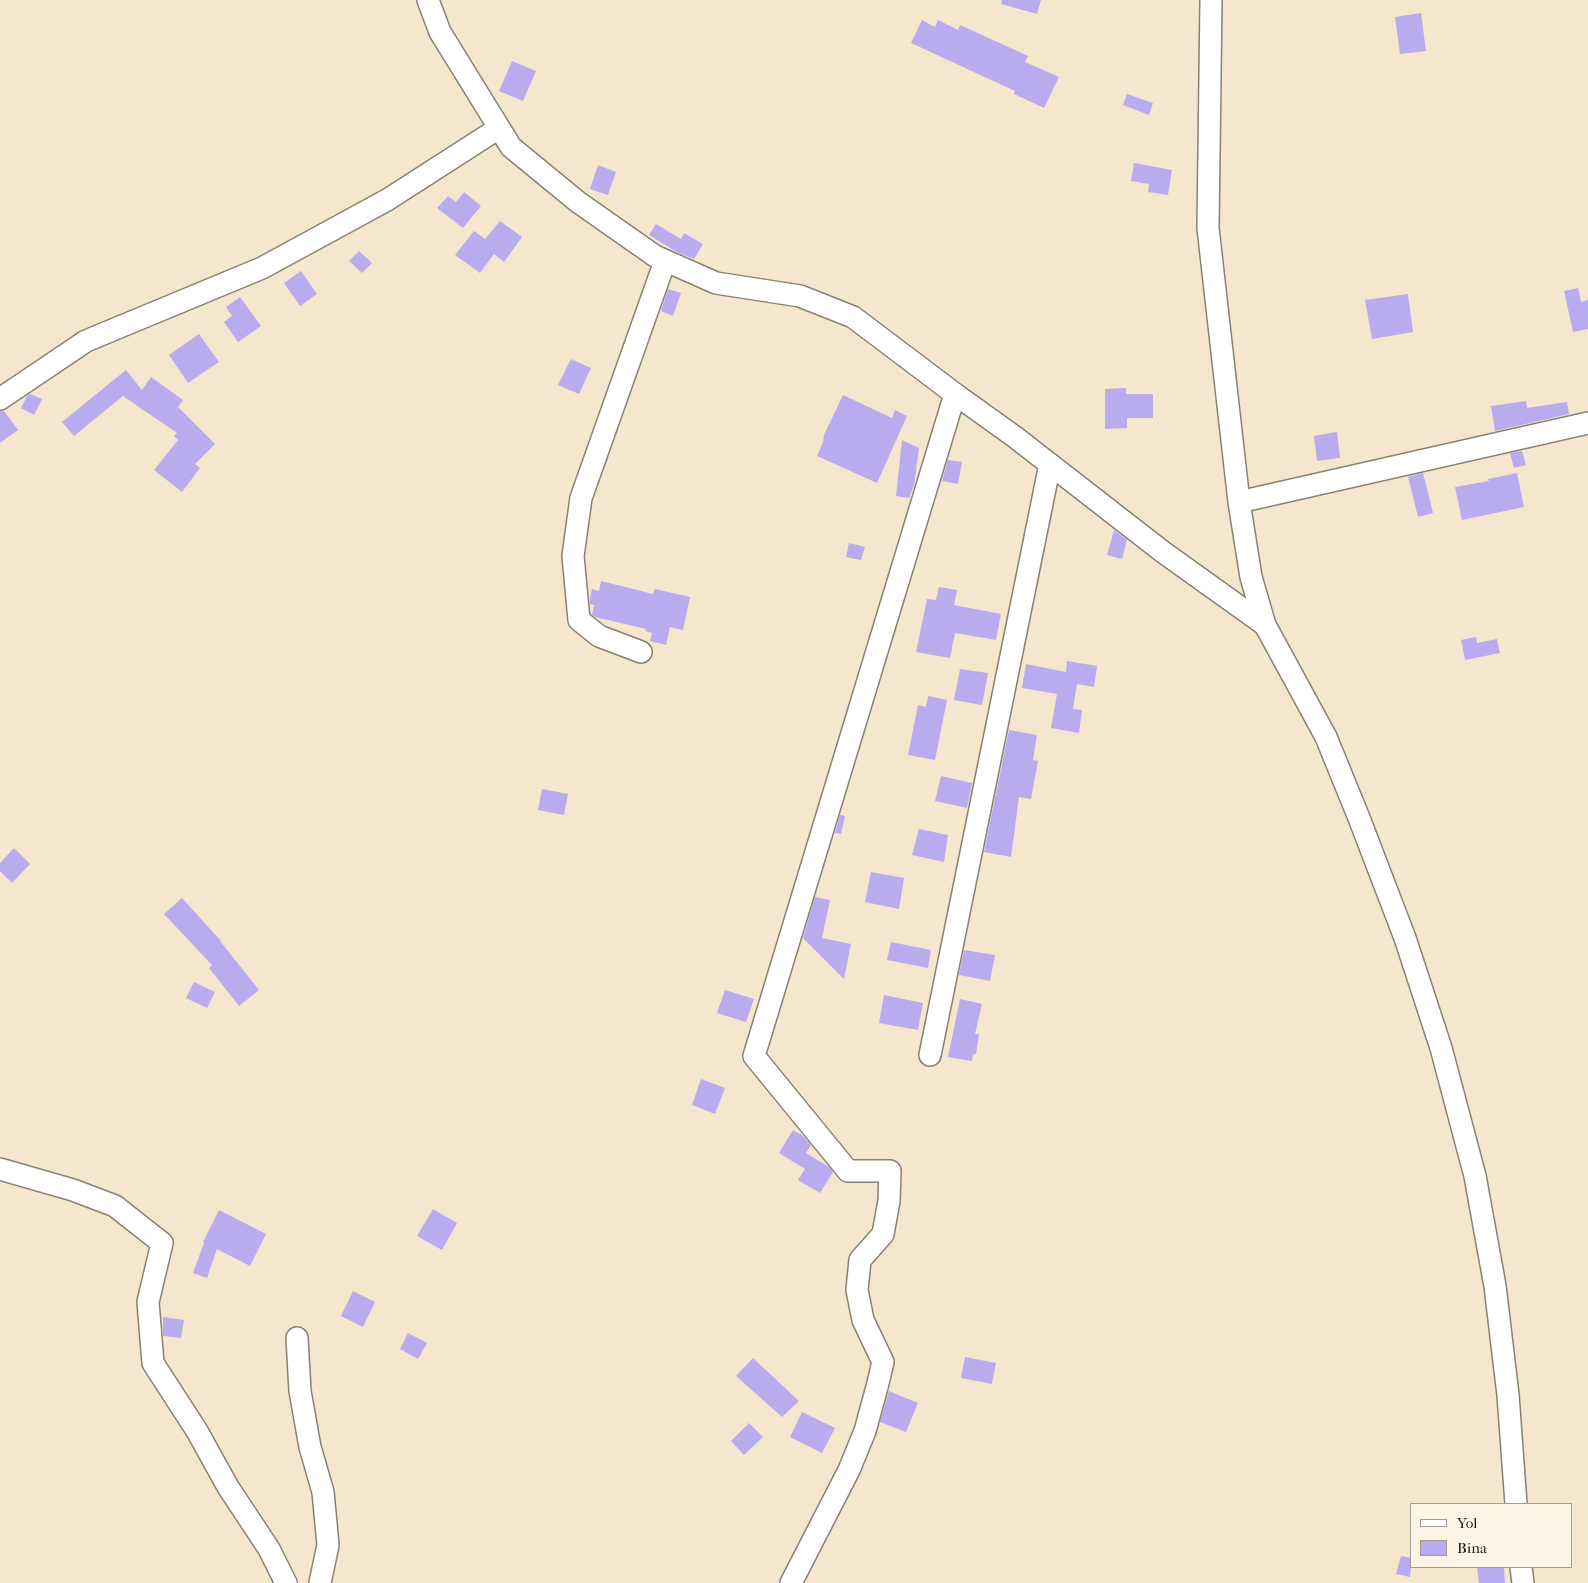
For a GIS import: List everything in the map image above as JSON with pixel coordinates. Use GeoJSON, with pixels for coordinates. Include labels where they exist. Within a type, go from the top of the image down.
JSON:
{"type":"FeatureCollection","features":[{"type":"Feature","properties":{"kind":"street"},"geometry":{"type":"LineString","coordinates":[[428,0],[440,32],[511,147],[578,202],[655,256],[716,283],[800,296],[853,317],[1015,437],[1163,552],[1265,625]]}},
{"type":"Feature","properties":{"kind":"street"},"geometry":{"type":"LineString","coordinates":[[1211,0],[1208,228],[1239,502],[1251,577],[1265,625],[1326,737],[1352,800],[1404,938],[1441,1048],[1475,1176],[1495,1286],[1508,1395],[1516,1503]]}},
{"type":"Feature","properties":{"kind":"street"},"geometry":{"type":"LineString","coordinates":[[0,399],[86,341],[262,268],[387,200],[499,128]]}},
{"type":"Feature","properties":{"kind":"street"},"geometry":{"type":"LineString","coordinates":[[641,652],[599,636],[579,620],[573,556],[581,498],[665,261]]}},
{"type":"Feature","properties":{"kind":"street"},"geometry":{"type":"LineString","coordinates":[[791,1583],[849,1470],[865,1430],[883,1362],[863,1320],[856,1290],[860,1260],[883,1234],[889,1201],[890,1171],[848,1171],[754,1056],[955,394]]}},
{"type":"Feature","properties":{"kind":"street"},"geometry":{"type":"LineString","coordinates":[[1239,502],[1588,423]]}},
{"type":"Feature","properties":{"kind":"street"},"geometry":{"type":"LineString","coordinates":[[930,1055],[1050,464]]}},
{"type":"Feature","properties":{"kind":"street"},"geometry":{"type":"LineString","coordinates":[[0,1169],[73,1190],[115,1206],[162,1243],[148,1302],[153,1363],[197,1431],[228,1487],[269,1549],[286,1583]]}},
{"type":"Feature","properties":{"kind":"street"},"geometry":{"type":"LineString","coordinates":[[297,1338],[300,1391],[310,1447],[323,1492],[328,1545],[320,1583]]}},
{"type":"Feature","properties":{"kind":"street"},"geometry":{"type":"LineString","coordinates":[[1521,1568],[1522,1583]]}},
{"type":"Feature","properties":{"kind":"building"},"geometry":{"type":"Polygon","coordinates":[[[1002,0],[1041,0],[1037,14],[1001,4],[1002,0]]]}},
{"type":"Feature","properties":{"kind":"building"},"geometry":{"type":"Polygon","coordinates":[[[1421,13],[1426,51],[1400,54],[1395,17],[1421,13]]]}},
{"type":"Feature","properties":{"kind":"building"},"geometry":{"type":"Polygon","coordinates":[[[922,20],[935,27],[938,20],[958,30],[960,25],[1028,56],[1025,62],[1059,77],[1044,108],[1014,94],[1015,91],[911,43],[922,20]]]}},
{"type":"Feature","properties":{"kind":"building"},"geometry":{"type":"Polygon","coordinates":[[[512,61],[536,71],[523,101],[499,91],[512,61]]]}},
{"type":"Feature","properties":{"kind":"building"},"geometry":{"type":"Polygon","coordinates":[[[1127,94],[1153,103],[1149,115],[1123,105],[1127,94]]]}},
{"type":"Feature","properties":{"kind":"building"},"geometry":{"type":"Polygon","coordinates":[[[1134,163],[1172,170],[1168,195],[1148,192],[1149,184],[1131,181],[1134,163]]]}},
{"type":"Feature","properties":{"kind":"building"},"geometry":{"type":"Polygon","coordinates":[[[598,165],[616,172],[608,195],[590,189],[598,165]]]}},
{"type":"Feature","properties":{"kind":"building"},"geometry":{"type":"Polygon","coordinates":[[[464,192],[481,206],[463,228],[437,208],[448,196],[456,202],[464,192]]]}},
{"type":"Feature","properties":{"kind":"building"},"geometry":{"type":"Polygon","coordinates":[[[500,221],[522,237],[504,262],[494,254],[480,273],[455,255],[474,231],[485,239],[500,221]]]}},
{"type":"Feature","properties":{"kind":"building"},"geometry":{"type":"Polygon","coordinates":[[[656,224],[681,239],[684,233],[703,244],[694,259],[677,252],[649,235],[656,224]]]}},
{"type":"Feature","properties":{"kind":"building"},"geometry":{"type":"Polygon","coordinates":[[[359,251],[372,263],[362,273],[349,261],[359,251]]]}},
{"type":"Feature","properties":{"kind":"building"},"geometry":{"type":"Polygon","coordinates":[[[301,271],[317,294],[300,306],[284,283],[301,271]]]}},
{"type":"Feature","properties":{"kind":"building"},"geometry":{"type":"Polygon","coordinates":[[[1578,288],[1581,302],[1588,300],[1588,329],[1573,332],[1564,291],[1578,288]]]}},
{"type":"Feature","properties":{"kind":"building"},"geometry":{"type":"Polygon","coordinates":[[[668,289],[681,293],[673,316],[661,311],[668,289]]]}},
{"type":"Feature","properties":{"kind":"building"},"geometry":{"type":"Polygon","coordinates":[[[1408,294],[1413,332],[1372,339],[1365,300],[1408,294]]]}},
{"type":"Feature","properties":{"kind":"building"},"geometry":{"type":"Polygon","coordinates":[[[240,297],[261,326],[238,342],[224,322],[232,316],[226,307],[240,297]]]}},
{"type":"Feature","properties":{"kind":"building"},"geometry":{"type":"Polygon","coordinates":[[[199,334],[219,362],[188,383],[169,355],[199,334]]]}},
{"type":"Feature","properties":{"kind":"building"},"geometry":{"type":"Polygon","coordinates":[[[571,359],[591,368],[579,394],[558,385],[571,359]]]}},
{"type":"Feature","properties":{"kind":"building"},"geometry":{"type":"Polygon","coordinates":[[[126,370],[142,390],[151,377],[183,400],[178,407],[215,444],[195,464],[200,468],[182,492],[154,470],[178,440],[174,436],[177,433],[123,396],[74,436],[62,422],[126,370]]]}},
{"type":"Feature","properties":{"kind":"building"},"geometry":{"type":"Polygon","coordinates":[[[1126,388],[1126,394],[1153,394],[1153,418],[1127,418],[1127,428],[1105,429],[1105,389],[1126,388]]]}},
{"type":"Feature","properties":{"kind":"building"},"geometry":{"type":"Polygon","coordinates":[[[30,394],[42,399],[34,415],[21,408],[30,394]]]}},
{"type":"Feature","properties":{"kind":"building"},"geometry":{"type":"Polygon","coordinates":[[[843,395],[892,418],[895,410],[907,416],[877,483],[817,456],[824,435],[843,395]]]}},
{"type":"Feature","properties":{"kind":"building"},"geometry":{"type":"Polygon","coordinates":[[[1526,401],[1527,408],[1567,402],[1569,414],[1495,431],[1491,406],[1526,401]]]}},
{"type":"Feature","properties":{"kind":"building"},"geometry":{"type":"Polygon","coordinates":[[[0,411],[4,411],[18,430],[0,443],[0,411]]]}},
{"type":"Feature","properties":{"kind":"building"},"geometry":{"type":"Polygon","coordinates":[[[1337,432],[1340,458],[1317,461],[1314,436],[1337,432]]]}},
{"type":"Feature","properties":{"kind":"building"},"geometry":{"type":"Polygon","coordinates":[[[902,440],[919,448],[914,485],[909,498],[896,496],[902,440]]]}},
{"type":"Feature","properties":{"kind":"building"},"geometry":{"type":"Polygon","coordinates":[[[1522,451],[1526,465],[1514,468],[1510,453],[1522,451]]]}},
{"type":"Feature","properties":{"kind":"building"},"geometry":{"type":"Polygon","coordinates":[[[948,460],[962,462],[958,484],[942,481],[948,460]]]}},
{"type":"Feature","properties":{"kind":"building"},"geometry":{"type":"Polygon","coordinates":[[[1423,473],[1433,513],[1418,517],[1408,477],[1423,473]]]}},
{"type":"Feature","properties":{"kind":"building"},"geometry":{"type":"Polygon","coordinates":[[[1517,473],[1524,507],[1462,520],[1455,487],[1489,481],[1488,479],[1517,473]]]}},
{"type":"Feature","properties":{"kind":"building"},"geometry":{"type":"Polygon","coordinates":[[[1114,530],[1127,540],[1122,559],[1107,555],[1114,530]]]}},
{"type":"Feature","properties":{"kind":"building"},"geometry":{"type":"Polygon","coordinates":[[[849,543],[865,547],[861,560],[846,557],[849,543]]]}},
{"type":"Feature","properties":{"kind":"building"},"geometry":{"type":"Polygon","coordinates":[[[601,581],[653,594],[655,589],[690,597],[683,630],[670,627],[666,645],[650,641],[652,633],[645,631],[646,629],[595,617],[592,615],[594,605],[590,604],[590,598],[592,589],[599,591],[601,581]]]}},
{"type":"Feature","properties":{"kind":"building"},"geometry":{"type":"Polygon","coordinates":[[[939,587],[957,590],[954,605],[1001,614],[996,640],[955,633],[950,658],[916,652],[927,599],[936,600],[939,587]]]}},
{"type":"Feature","properties":{"kind":"building"},"geometry":{"type":"Polygon","coordinates":[[[1476,637],[1477,643],[1497,639],[1500,653],[1465,660],[1461,640],[1476,637]]]}},
{"type":"Feature","properties":{"kind":"building"},"geometry":{"type":"Polygon","coordinates":[[[1067,661],[1097,666],[1094,687],[1077,684],[1073,709],[1082,710],[1079,733],[1051,728],[1057,694],[1022,688],[1026,664],[1066,672],[1067,661]]]}},
{"type":"Feature","properties":{"kind":"building"},"geometry":{"type":"Polygon","coordinates":[[[960,669],[988,673],[982,705],[954,700],[960,669]]]}},
{"type":"Feature","properties":{"kind":"building"},"geometry":{"type":"Polygon","coordinates":[[[928,696],[947,700],[935,760],[908,755],[918,705],[926,707],[928,696]]]}},
{"type":"Feature","properties":{"kind":"building"},"geometry":{"type":"Polygon","coordinates":[[[1009,730],[1037,735],[1033,760],[1038,761],[1031,799],[1019,797],[1011,857],[984,852],[1009,730]]]}},
{"type":"Feature","properties":{"kind":"building"},"geometry":{"type":"Polygon","coordinates":[[[941,776],[972,783],[967,808],[935,801],[941,776]]]}},
{"type":"Feature","properties":{"kind":"building"},"geometry":{"type":"Polygon","coordinates":[[[542,789],[568,794],[564,815],[538,810],[542,789]]]}},
{"type":"Feature","properties":{"kind":"building"},"geometry":{"type":"Polygon","coordinates":[[[840,815],[845,816],[841,834],[835,833],[840,815]]]}},
{"type":"Feature","properties":{"kind":"building"},"geometry":{"type":"Polygon","coordinates":[[[919,829],[948,835],[944,862],[912,855],[919,829]]]}},
{"type":"Feature","properties":{"kind":"building"},"geometry":{"type":"Polygon","coordinates":[[[14,848],[30,864],[12,883],[0,871],[0,863],[14,848]]]}},
{"type":"Feature","properties":{"kind":"building"},"geometry":{"type":"Polygon","coordinates":[[[871,872],[904,878],[899,909],[865,902],[871,872]]]}},
{"type":"Feature","properties":{"kind":"building"},"geometry":{"type":"Polygon","coordinates":[[[815,897],[830,900],[822,938],[851,944],[844,979],[803,938],[815,897]]]}},
{"type":"Feature","properties":{"kind":"building"},"geometry":{"type":"Polygon","coordinates":[[[182,898],[221,941],[259,990],[239,1006],[209,968],[212,965],[164,914],[182,898]]]}},
{"type":"Feature","properties":{"kind":"building"},"geometry":{"type":"Polygon","coordinates":[[[891,942],[931,950],[928,968],[887,960],[891,942]]]}},
{"type":"Feature","properties":{"kind":"building"},"geometry":{"type":"Polygon","coordinates":[[[964,950],[995,955],[990,981],[959,975],[964,950]]]}},
{"type":"Feature","properties":{"kind":"building"},"geometry":{"type":"Polygon","coordinates":[[[194,982],[215,992],[207,1008],[186,998],[194,982]]]}},
{"type":"Feature","properties":{"kind":"building"},"geometry":{"type":"Polygon","coordinates":[[[725,990],[754,999],[746,1022],[717,1013],[725,990]]]}},
{"type":"Feature","properties":{"kind":"building"},"geometry":{"type":"Polygon","coordinates":[[[884,995],[923,1003],[918,1030],[879,1023],[884,995]]]}},
{"type":"Feature","properties":{"kind":"building"},"geometry":{"type":"Polygon","coordinates":[[[960,999],[982,1004],[975,1034],[979,1034],[976,1054],[973,1054],[972,1061],[948,1057],[960,999]]]}},
{"type":"Feature","properties":{"kind":"building"},"geometry":{"type":"Polygon","coordinates":[[[701,1079],[725,1088],[715,1114],[692,1105],[701,1079]]]}},
{"type":"Feature","properties":{"kind":"building"},"geometry":{"type":"Polygon","coordinates":[[[793,1130],[803,1136],[811,1145],[806,1153],[829,1167],[833,1172],[820,1193],[798,1180],[805,1169],[779,1153],[793,1130]]]}},
{"type":"Feature","properties":{"kind":"building"},"geometry":{"type":"Polygon","coordinates":[[[433,1209],[457,1223],[442,1250],[417,1236],[433,1209]]]}},
{"type":"Feature","properties":{"kind":"building"},"geometry":{"type":"Polygon","coordinates":[[[219,1210],[266,1234],[250,1266],[217,1249],[207,1278],[193,1273],[203,1242],[219,1210]]]}},
{"type":"Feature","properties":{"kind":"building"},"geometry":{"type":"Polygon","coordinates":[[[353,1291],[375,1302],[363,1327],[341,1316],[353,1291]]]}},
{"type":"Feature","properties":{"kind":"building"},"geometry":{"type":"Polygon","coordinates":[[[163,1317],[184,1320],[181,1338],[163,1336],[163,1317]]]}},
{"type":"Feature","properties":{"kind":"building"},"geometry":{"type":"Polygon","coordinates":[[[408,1333],[427,1343],[418,1359],[400,1349],[408,1333]]]}},
{"type":"Feature","properties":{"kind":"building"},"geometry":{"type":"Polygon","coordinates":[[[965,1357],[996,1363],[992,1384],[961,1378],[965,1357]]]}},
{"type":"Feature","properties":{"kind":"building"},"geometry":{"type":"Polygon","coordinates":[[[753,1358],[799,1401],[782,1417],[736,1376],[753,1358]]]}},
{"type":"Feature","properties":{"kind":"building"},"geometry":{"type":"Polygon","coordinates":[[[889,1391],[918,1403],[906,1432],[880,1422],[889,1391]]]}},
{"type":"Feature","properties":{"kind":"building"},"geometry":{"type":"Polygon","coordinates":[[[802,1412],[835,1428],[822,1453],[790,1437],[802,1412]]]}},
{"type":"Feature","properties":{"kind":"building"},"geometry":{"type":"Polygon","coordinates":[[[749,1423],[763,1437],[744,1455],[731,1441],[749,1423]]]}},
{"type":"Feature","properties":{"kind":"building"},"geometry":{"type":"Polygon","coordinates":[[[1401,1556],[1410,1558],[1410,1577],[1396,1574],[1401,1556]]]}},
{"type":"Feature","properties":{"kind":"building"},"geometry":{"type":"Polygon","coordinates":[[[1477,1568],[1504,1568],[1505,1583],[1479,1583],[1477,1568]]]}}]}
